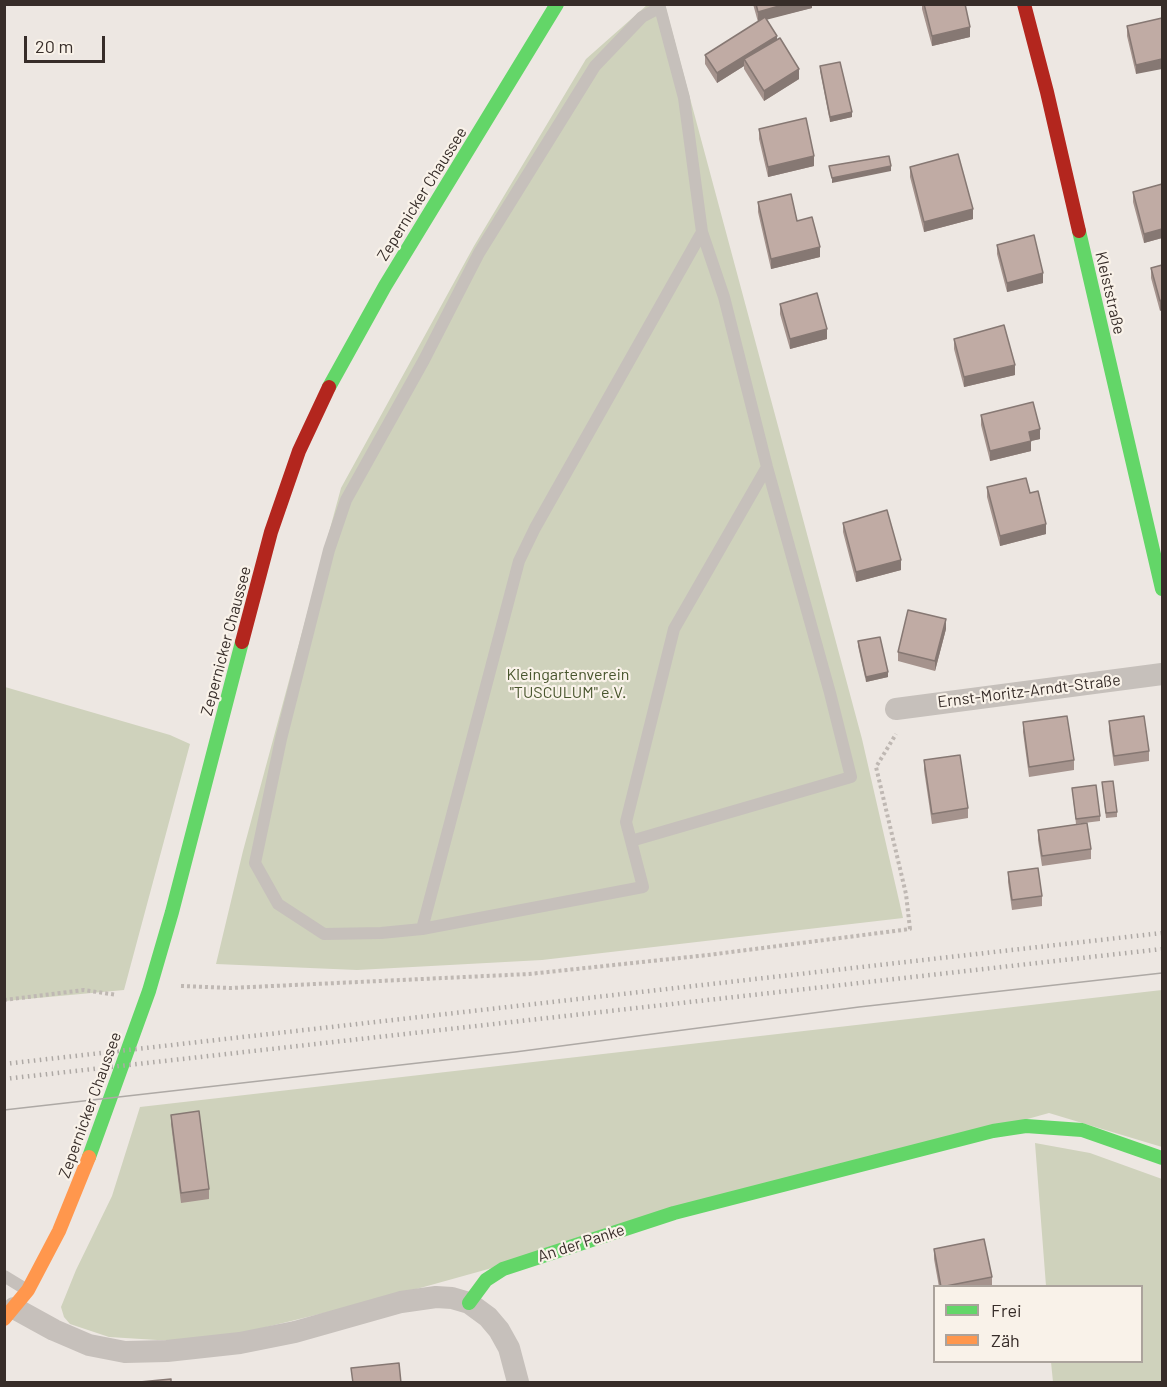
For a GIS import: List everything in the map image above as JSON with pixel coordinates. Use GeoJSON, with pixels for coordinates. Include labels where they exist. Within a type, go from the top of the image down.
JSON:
{"type":"FeatureCollection","features":[{"type":"Feature","properties":{"kind":"main road","name":"Zepernicker Chaussee"},"geometry":{"type":"LineString","coordinates":[[16,1306],[59,1231],[77,1189],[149,991],[172,912],[271,532],[299,451],[324,395],[385,286],[557,4]]}},
{"type":"Feature","properties":{"kind":"main road","name":"Kleiststraße"},"geometry":{"type":"LineString","coordinates":[[1024,4],[1050,103],[1162,589]]}},
{"type":"Feature","properties":{"kind":"main road","name":"An der Panke"},"geometry":{"type":"LineString","coordinates":[[469,1303],[486,1280],[503,1269],[674,1213],[993,1131],[1026,1126],[1082,1130],[1162,1158]]}},
{"type":"Feature","properties":{"kind":"street","name":"Ernst-Moritz-Arndt-Straße"},"geometry":{"type":"LineString","coordinates":[[896,709],[1162,674]]}},
{"type":"Feature","properties":{"kind":"street"},"geometry":{"type":"LineString","coordinates":[[16,1306],[54,1330],[89,1345],[124,1352],[167,1351],[240,1343],[295,1332],[401,1302],[435,1297],[452,1298],[469,1303],[488,1317],[499,1329],[509,1348],[518,1383]]}},
{"type":"Feature","properties":{"kind":"lane"},"geometry":{"type":"LineString","coordinates":[[631,841],[851,777],[767,467],[724,297],[702,232],[684,98],[659,6],[642,17],[595,66],[530,168],[479,253],[424,360],[345,500],[329,550],[281,739],[255,863],[278,904],[324,934],[381,933],[422,929],[643,887],[626,822],[674,629],[767,467]]}},
{"type":"Feature","properties":{"kind":"lane"},"geometry":{"type":"LineString","coordinates":[[422,929],[519,561],[535,528],[702,232]]}},
{"type":"Feature","properties":{"kind":"lane"},"geometry":{"type":"LineString","coordinates":[[4,1276],[16,1306]]}},
{"type":"Feature","properties":{"kind":"path"},"geometry":{"type":"LineString","coordinates":[[4,999],[84,990],[123,996],[179,987],[230,988],[529,974],[708,955],[910,929],[906,894],[876,766],[896,734],[896,709]]}},
{"type":"Feature","properties":{"kind":"green space","name":"Kleingartenverein \"TUSCULUM\" e.V."},"geometry":{"type":"Polygon","coordinates":[[[647,5],[665,5],[862,739],[903,918],[542,960],[357,970],[216,964],[243,851],[341,488],[474,246],[586,59],[647,5]]]}},
{"type":"Feature","properties":{"kind":"green space"},"geometry":{"type":"Polygon","coordinates":[[[5,687],[170,735],[190,744],[124,990],[5,1001],[5,687]]]}},
{"type":"Feature","properties":{"kind":"green space"},"geometry":{"type":"Polygon","coordinates":[[[1162,990],[1162,1147],[1049,1113],[377,1300],[242,1333],[173,1341],[109,1337],[70,1324],[64,1317],[61,1307],[76,1270],[112,1196],[140,1107],[1162,990]]]}},
{"type":"Feature","properties":{"kind":"green space"},"geometry":{"type":"Polygon","coordinates":[[[1035,1143],[1090,1153],[1162,1179],[1162,1382],[1053,1382],[1051,1363],[1143,1363],[1143,1285],[1046,1285],[1035,1143]]]}},
{"type":"Feature","properties":{"kind":"building"},"geometry":{"type":"Polygon","coordinates":[[[756,4],[786,4],[758,12],[756,4]]]}},
{"type":"Feature","properties":{"kind":"building"},"geometry":{"type":"Polygon","coordinates":[[[924,4],[965,4],[970,27],[932,36],[924,4]]]}},
{"type":"Feature","properties":{"kind":"building"},"geometry":{"type":"Polygon","coordinates":[[[765,17],[777,36],[717,73],[705,55],[765,17]]]}},
{"type":"Feature","properties":{"kind":"building"},"geometry":{"type":"Polygon","coordinates":[[[1162,18],[1162,59],[1136,65],[1127,26],[1162,18]]]}},
{"type":"Feature","properties":{"kind":"building"},"geometry":{"type":"Polygon","coordinates":[[[780,38],[799,69],[764,91],[744,59],[780,38]]]}},
{"type":"Feature","properties":{"kind":"building"},"geometry":{"type":"Polygon","coordinates":[[[840,62],[852,112],[830,117],[820,66],[840,62]]]}},
{"type":"Feature","properties":{"kind":"building"},"geometry":{"type":"Polygon","coordinates":[[[806,118],[814,156],[768,167],[759,129],[806,118]]]}},
{"type":"Feature","properties":{"kind":"building"},"geometry":{"type":"Polygon","coordinates":[[[958,154],[973,209],[924,222],[910,167],[958,154]]]}},
{"type":"Feature","properties":{"kind":"building"},"geometry":{"type":"Polygon","coordinates":[[[889,156],[891,166],[832,178],[829,166],[889,156]]]}},
{"type":"Feature","properties":{"kind":"building"},"geometry":{"type":"Polygon","coordinates":[[[1162,184],[1162,229],[1144,234],[1133,192],[1162,184]]]}},
{"type":"Feature","properties":{"kind":"building"},"geometry":{"type":"Polygon","coordinates":[[[791,194],[797,221],[812,217],[820,247],[771,259],[758,202],[791,194]]]}},
{"type":"Feature","properties":{"kind":"building"},"geometry":{"type":"Polygon","coordinates":[[[1034,235],[1043,273],[1007,283],[997,245],[1034,235]]]}},
{"type":"Feature","properties":{"kind":"building"},"geometry":{"type":"Polygon","coordinates":[[[1162,265],[1162,300],[1160,301],[1151,268],[1162,265]]]}},
{"type":"Feature","properties":{"kind":"building"},"geometry":{"type":"Polygon","coordinates":[[[817,293],[827,329],[790,339],[780,304],[817,293]]]}},
{"type":"Feature","properties":{"kind":"building"},"geometry":{"type":"Polygon","coordinates":[[[1004,325],[1015,365],[964,377],[954,339],[1004,325]]]}},
{"type":"Feature","properties":{"kind":"building"},"geometry":{"type":"Polygon","coordinates":[[[1033,402],[1040,429],[1029,432],[1031,441],[990,451],[981,415],[1033,402]]]}},
{"type":"Feature","properties":{"kind":"building"},"geometry":{"type":"Polygon","coordinates":[[[1026,478],[1030,493],[1038,491],[1046,524],[1000,536],[987,487],[1026,478]]]}},
{"type":"Feature","properties":{"kind":"building"},"geometry":{"type":"Polygon","coordinates":[[[887,510],[901,560],[856,572],[843,523],[887,510]]]}},
{"type":"Feature","properties":{"kind":"building"},"geometry":{"type":"Polygon","coordinates":[[[908,610],[946,619],[935,661],[898,652],[908,610]]]}},
{"type":"Feature","properties":{"kind":"building"},"geometry":{"type":"Polygon","coordinates":[[[880,637],[888,672],[866,677],[858,641],[880,637]]]}},
{"type":"Feature","properties":{"kind":"building"},"geometry":{"type":"Polygon","coordinates":[[[1067,716],[1074,760],[1029,767],[1023,722],[1067,716]]]}},
{"type":"Feature","properties":{"kind":"building"},"geometry":{"type":"Polygon","coordinates":[[[1144,716],[1149,751],[1114,756],[1109,721],[1144,716]]]}},
{"type":"Feature","properties":{"kind":"building"},"geometry":{"type":"Polygon","coordinates":[[[960,755],[968,808],[932,814],[924,760],[960,755]]]}},
{"type":"Feature","properties":{"kind":"building"},"geometry":{"type":"Polygon","coordinates":[[[1113,781],[1117,812],[1106,813],[1102,782],[1113,781]]]}},
{"type":"Feature","properties":{"kind":"building"},"geometry":{"type":"Polygon","coordinates":[[[1096,785],[1100,816],[1076,819],[1072,788],[1096,785]]]}},
{"type":"Feature","properties":{"kind":"building"},"geometry":{"type":"Polygon","coordinates":[[[1087,823],[1091,849],[1042,856],[1038,830],[1087,823]]]}},
{"type":"Feature","properties":{"kind":"building"},"geometry":{"type":"Polygon","coordinates":[[[1038,868],[1042,896],[1012,900],[1008,872],[1038,868]]]}},
{"type":"Feature","properties":{"kind":"building"},"geometry":{"type":"Polygon","coordinates":[[[199,1111],[209,1189],[181,1193],[171,1115],[199,1111]]]}},
{"type":"Feature","properties":{"kind":"building"},"geometry":{"type":"Polygon","coordinates":[[[984,1239],[992,1277],[941,1285],[934,1249],[984,1239]]]}},
{"type":"Feature","properties":{"kind":"building"},"geometry":{"type":"Polygon","coordinates":[[[399,1363],[401,1383],[353,1383],[351,1368],[399,1363]]]}},
{"type":"Feature","properties":{"kind":"building"},"geometry":{"type":"Polygon","coordinates":[[[171,1379],[171,1383],[129,1383],[171,1379]]]}},
{"type":"Feature","properties":{"kind":"tram line"},"geometry":{"type":"LineString","coordinates":[[4,1110],[515,1052],[859,1007],[1162,973]]}},
{"type":"Feature","properties":{"kind":"railway"},"geometry":{"type":"LineString","coordinates":[[4,1064],[1162,933]]}},
{"type":"Feature","properties":{"kind":"railway"},"geometry":{"type":"LineString","coordinates":[[4,1079],[1162,949]]}},
{"type":"Feature","properties":{"kind":"traffic: fast"},"geometry":{"type":"LineString","coordinates":[[329,387],[385,286],[557,4]]}},
{"type":"Feature","properties":{"kind":"traffic: fast"},"geometry":{"type":"LineString","coordinates":[[1079,231],[1162,589]]}},
{"type":"Feature","properties":{"kind":"traffic: fast"},"geometry":{"type":"LineString","coordinates":[[89,1157],[149,991],[172,912],[242,642]]}},
{"type":"Feature","properties":{"kind":"traffic: fast"},"geometry":{"type":"LineString","coordinates":[[469,1303],[486,1280],[503,1269],[674,1213],[993,1131],[1026,1126],[1082,1130],[1162,1158]]}},
{"type":"Feature","properties":{"kind":"traffic: slow"},"geometry":{"type":"LineString","coordinates":[[4,1319],[28,1290],[59,1231],[89,1157]]}},
{"type":"Feature","properties":{"kind":"traffic: jam"},"geometry":{"type":"LineString","coordinates":[[1024,4],[1079,231]]}},
{"type":"Feature","properties":{"kind":"traffic: jam"},"geometry":{"type":"LineString","coordinates":[[242,642],[271,532],[299,451],[329,387]]}}]}
